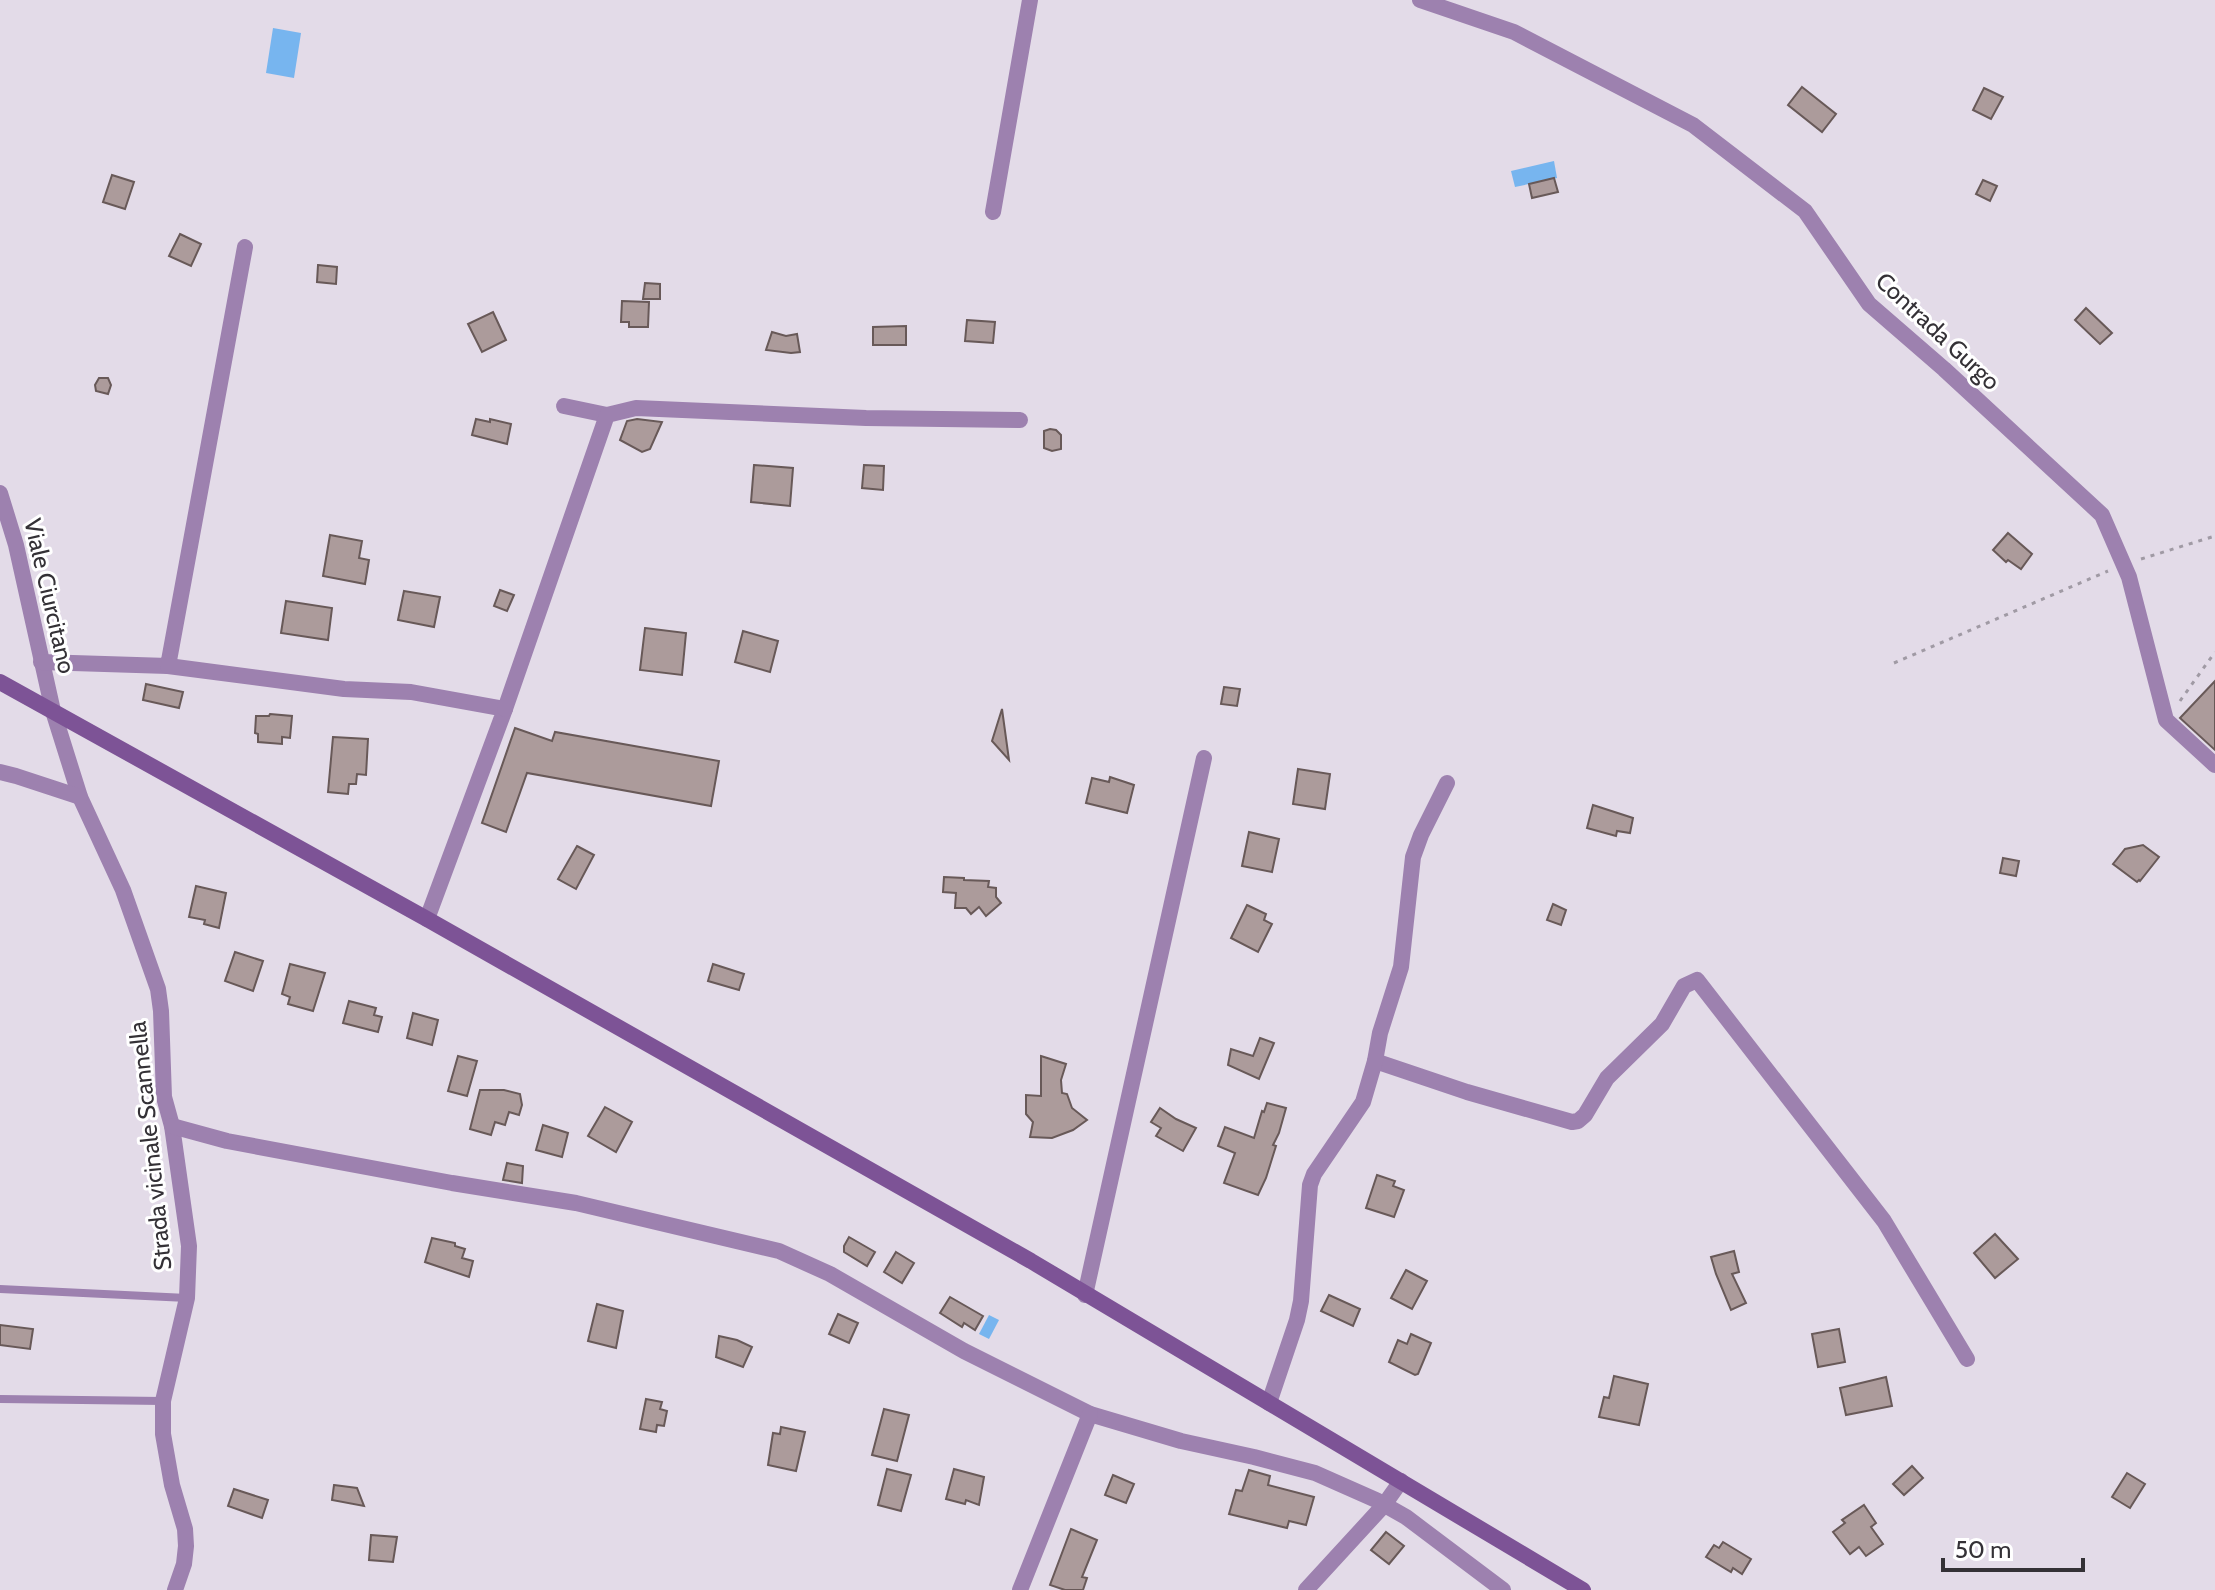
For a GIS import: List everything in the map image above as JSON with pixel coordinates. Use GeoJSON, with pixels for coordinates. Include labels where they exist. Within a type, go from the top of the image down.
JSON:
{"type":"FeatureCollection","features":[{"type":"Feature","properties":{"kind":"main road"},"geometry":{"type":"LineString","coordinates":[[0,682],[427,919],[1031,1261],[1583,1590]]}},
{"type":"Feature","properties":{"kind":"street"},"geometry":{"type":"LineString","coordinates":[[993,212],[1030,0]]}},
{"type":"Feature","properties":{"kind":"street","name":"Contrada Gurgo"},"geometry":{"type":"LineString","coordinates":[[1420,0],[1514,32],[1693,125],[1805,211],[1869,304],[2102,515],[2129,577],[2166,720]]}},
{"type":"Feature","properties":{"kind":"street"},"geometry":{"type":"LineString","coordinates":[[168,666],[245,247]]}},
{"type":"Feature","properties":{"kind":"street"},"geometry":{"type":"LineString","coordinates":[[564,406],[607,415],[636,408],[866,418],[1020,420]]}},
{"type":"Feature","properties":{"kind":"street"},"geometry":{"type":"LineString","coordinates":[[427,919],[505,709],[607,415]]}},
{"type":"Feature","properties":{"kind":"street","name":"Viale Ciurcitano"},"geometry":{"type":"LineString","coordinates":[[0,493],[16,545],[53,711]]}},
{"type":"Feature","properties":{"kind":"street"},"geometry":{"type":"LineString","coordinates":[[41,662],[168,666],[344,689],[411,692],[505,709]]}},
{"type":"Feature","properties":{"kind":"street","name":"Strada vicinale Scannella"},"geometry":{"type":"LineString","coordinates":[[53,711],[80,797],[123,890],[158,989],[164,1097],[172,1126],[189,1246],[187,1298],[163,1401],[163,1434],[172,1485],[185,1529],[184,1564],[175,1590]]}},
{"type":"Feature","properties":{"kind":"street"},"geometry":{"type":"LineString","coordinates":[[2166,720],[2215,765]]}},
{"type":"Feature","properties":{"kind":"street"},"geometry":{"type":"LineString","coordinates":[[1085,1295],[1204,758]]}},
{"type":"Feature","properties":{"kind":"street"},"geometry":{"type":"LineString","coordinates":[[0,772],[80,797]]}},
{"type":"Feature","properties":{"kind":"street"},"geometry":{"type":"LineString","coordinates":[[1269,1403],[1301,1301],[1310,1185],[1314,1174],[1363,1102],[1401,967],[1413,857],[1447,783]]}},
{"type":"Feature","properties":{"kind":"street"},"geometry":{"type":"LineString","coordinates":[[1375,1061],[1467,1092],[1572,1122],[1578,1121],[1585,1115],[1607,1078],[1624,1064],[1669,1014],[1684,986],[1697,980],[1884,1221],[1967,1359]]}},
{"type":"Feature","properties":{"kind":"street"},"geometry":{"type":"LineString","coordinates":[[172,1126],[227,1141],[576,1203],[779,1251],[830,1274],[964,1351],[1090,1414],[1181,1441],[1315,1473],[1384,1505],[1406,1517],[1503,1590]]}},
{"type":"Feature","properties":{"kind":"street"},"geometry":{"type":"LineString","coordinates":[[1020,1590],[1090,1414]]}},
{"type":"Feature","properties":{"kind":"street"},"geometry":{"type":"LineString","coordinates":[[1306,1590],[1384,1505],[1401,1481]]}},
{"type":"Feature","properties":{"kind":"lane"},"geometry":{"type":"LineString","coordinates":[[0,1289],[187,1298]]}},
{"type":"Feature","properties":{"kind":"lane"},"geometry":{"type":"LineString","coordinates":[[0,1399],[163,1401]]}},
{"type":"Feature","properties":{"kind":"path"},"geometry":{"type":"LineString","coordinates":[[1894,663],[2123,565],[2215,536]]}},
{"type":"Feature","properties":{"kind":"path"},"geometry":{"type":"LineString","coordinates":[[2166,720],[2215,652]]}},
{"type":"Feature","properties":{"kind":"water"},"geometry":{"type":"Polygon","coordinates":[[[273,28],[301,33],[294,78],[266,73],[273,28]]]}},
{"type":"Feature","properties":{"kind":"water"},"geometry":{"type":"Polygon","coordinates":[[[1554,161],[1557,178],[1515,187],[1511,171],[1554,161]]]}},
{"type":"Feature","properties":{"kind":"water"},"geometry":{"type":"Polygon","coordinates":[[[989,1315],[999,1320],[989,1339],[979,1334],[989,1315]]]}},
{"type":"Feature","properties":{"kind":"building"},"geometry":{"type":"Polygon","coordinates":[[[1802,87],[1836,114],[1822,132],[1788,105],[1802,87]]]}},
{"type":"Feature","properties":{"kind":"building"},"geometry":{"type":"Polygon","coordinates":[[[1984,88],[2003,97],[1991,119],[1973,110],[1984,88]]]}},
{"type":"Feature","properties":{"kind":"building"},"geometry":{"type":"Polygon","coordinates":[[[112,175],[134,182],[125,209],[103,202],[112,175]]]}},
{"type":"Feature","properties":{"kind":"building"},"geometry":{"type":"Polygon","coordinates":[[[1554,178],[1558,192],[1532,198],[1529,184],[1554,178]]]}},
{"type":"Feature","properties":{"kind":"building"},"geometry":{"type":"Polygon","coordinates":[[[1983,180],[1997,186],[1990,201],[1976,194],[1983,180]]]}},
{"type":"Feature","properties":{"kind":"building"},"geometry":{"type":"Polygon","coordinates":[[[180,234],[201,244],[191,266],[169,256],[180,234]]]}},
{"type":"Feature","properties":{"kind":"building"},"geometry":{"type":"Polygon","coordinates":[[[318,265],[337,267],[336,284],[317,282],[318,265]]]}},
{"type":"Feature","properties":{"kind":"building"},"geometry":{"type":"Polygon","coordinates":[[[645,283],[660,284],[660,299],[643,299],[645,283]]]}},
{"type":"Feature","properties":{"kind":"building"},"geometry":{"type":"Polygon","coordinates":[[[622,301],[649,302],[648,327],[629,327],[629,322],[621,322],[622,301]]]}},
{"type":"Feature","properties":{"kind":"building"},"geometry":{"type":"Polygon","coordinates":[[[2086,308],[2112,333],[2100,344],[2075,320],[2086,308]]]}},
{"type":"Feature","properties":{"kind":"building"},"geometry":{"type":"Polygon","coordinates":[[[493,312],[506,340],[482,352],[468,324],[493,312]]]}},
{"type":"Feature","properties":{"kind":"building"},"geometry":{"type":"Polygon","coordinates":[[[967,320],[995,322],[993,343],[965,341],[967,320]]]}},
{"type":"Feature","properties":{"kind":"building"},"geometry":{"type":"Polygon","coordinates":[[[906,326],[906,345],[873,345],[873,327],[906,326]]]}},
{"type":"Feature","properties":{"kind":"building"},"geometry":{"type":"Polygon","coordinates":[[[772,332],[786,336],[797,334],[800,352],[766,350],[772,332]]]}},
{"type":"Feature","properties":{"kind":"building"},"geometry":{"type":"Polygon","coordinates":[[[99,378],[108,378],[111,385],[108,394],[96,391],[99,378]]]}},
{"type":"Feature","properties":{"kind":"building"},"geometry":{"type":"Polygon","coordinates":[[[476,419],[511,424],[507,444],[472,435],[476,419]]]}},
{"type":"Feature","properties":{"kind":"building"},"geometry":{"type":"Polygon","coordinates":[[[627,421],[662,422],[650,449],[642,452],[620,440],[627,421]]]}},
{"type":"Feature","properties":{"kind":"building"},"geometry":{"type":"Polygon","coordinates":[[[1050,429],[1061,435],[1061,449],[1052,451],[1044,448],[1044,431],[1050,429]]]}},
{"type":"Feature","properties":{"kind":"building"},"geometry":{"type":"Polygon","coordinates":[[[754,465],[793,468],[790,506],[751,502],[754,465]]]}},
{"type":"Feature","properties":{"kind":"building"},"geometry":{"type":"Polygon","coordinates":[[[864,465],[884,466],[883,490],[862,488],[864,465]]]}},
{"type":"Feature","properties":{"kind":"building"},"geometry":{"type":"Polygon","coordinates":[[[2008,533],[2032,554],[2021,569],[2008,560],[2006,562],[1993,550],[2008,533]]]}},
{"type":"Feature","properties":{"kind":"building"},"geometry":{"type":"Polygon","coordinates":[[[330,535],[362,541],[359,558],[369,560],[365,584],[323,576],[330,535]]]}},
{"type":"Feature","properties":{"kind":"building"},"geometry":{"type":"Polygon","coordinates":[[[500,590],[514,595],[507,611],[494,606],[500,590]]]}},
{"type":"Feature","properties":{"kind":"building"},"geometry":{"type":"Polygon","coordinates":[[[404,591],[440,597],[434,627],[398,620],[404,591]]]}},
{"type":"Feature","properties":{"kind":"building"},"geometry":{"type":"Polygon","coordinates":[[[286,601],[332,608],[328,640],[281,633],[286,601]]]}},
{"type":"Feature","properties":{"kind":"building"},"geometry":{"type":"Polygon","coordinates":[[[645,628],[686,633],[682,675],[640,670],[645,628]]]}},
{"type":"Feature","properties":{"kind":"building"},"geometry":{"type":"Polygon","coordinates":[[[743,631],[778,641],[770,672],[735,662],[743,631]]]}},
{"type":"Feature","properties":{"kind":"building"},"geometry":{"type":"Polygon","coordinates":[[[2215,681],[2215,750],[2180,718],[2215,681]]]}},
{"type":"Feature","properties":{"kind":"building"},"geometry":{"type":"Polygon","coordinates":[[[146,684],[183,692],[179,708],[143,700],[146,684]]]}},
{"type":"Feature","properties":{"kind":"building"},"geometry":{"type":"Polygon","coordinates":[[[1224,687],[1240,689],[1237,706],[1221,704],[1224,687]]]}},
{"type":"Feature","properties":{"kind":"building"},"geometry":{"type":"Polygon","coordinates":[[[1002,709],[1009,760],[992,741],[1002,709]]]}},
{"type":"Feature","properties":{"kind":"building"},"geometry":{"type":"Polygon","coordinates":[[[256,716],[292,716],[290,738],[282,737],[282,744],[258,742],[256,716]]]}},
{"type":"Feature","properties":{"kind":"building"},"geometry":{"type":"Polygon","coordinates":[[[515,728],[552,741],[555,732],[719,761],[711,806],[527,773],[506,832],[482,823],[515,728]]]}},
{"type":"Feature","properties":{"kind":"building"},"geometry":{"type":"Polygon","coordinates":[[[333,737],[368,739],[366,775],[357,774],[356,784],[349,784],[348,794],[328,792],[333,737]]]}},
{"type":"Feature","properties":{"kind":"building"},"geometry":{"type":"Polygon","coordinates":[[[1298,769],[1330,774],[1325,809],[1293,804],[1298,769]]]}},
{"type":"Feature","properties":{"kind":"building"},"geometry":{"type":"Polygon","coordinates":[[[1110,777],[1134,785],[1127,813],[1086,803],[1092,778],[1109,782],[1110,777]]]}},
{"type":"Feature","properties":{"kind":"building"},"geometry":{"type":"Polygon","coordinates":[[[1593,805],[1633,818],[1630,833],[1617,831],[1616,836],[1587,828],[1593,805]]]}},
{"type":"Feature","properties":{"kind":"building"},"geometry":{"type":"Polygon","coordinates":[[[1249,832],[1279,839],[1272,872],[1242,866],[1249,832]]]}},
{"type":"Feature","properties":{"kind":"building"},"geometry":{"type":"Polygon","coordinates":[[[2143,845],[2159,857],[2137,882],[2113,864],[2125,849],[2143,845]]]}},
{"type":"Feature","properties":{"kind":"building"},"geometry":{"type":"Polygon","coordinates":[[[577,846],[594,855],[576,889],[558,879],[577,846]]]}},
{"type":"Feature","properties":{"kind":"building"},"geometry":{"type":"Polygon","coordinates":[[[2003,858],[2019,861],[2016,876],[2000,873],[2003,858]]]}},
{"type":"Feature","properties":{"kind":"building"},"geometry":{"type":"Polygon","coordinates":[[[944,877],[989,881],[988,887],[996,888],[996,897],[1001,903],[986,916],[979,907],[971,914],[966,908],[955,908],[956,893],[943,892],[944,877]]]}},
{"type":"Feature","properties":{"kind":"building"},"geometry":{"type":"Polygon","coordinates":[[[196,886],[226,893],[219,928],[204,924],[205,920],[189,917],[196,886]]]}},
{"type":"Feature","properties":{"kind":"building"},"geometry":{"type":"Polygon","coordinates":[[[1553,904],[1566,910],[1561,925],[1547,920],[1553,904]]]}},
{"type":"Feature","properties":{"kind":"building"},"geometry":{"type":"Polygon","coordinates":[[[1247,905],[1266,914],[1264,920],[1272,924],[1258,952],[1231,938],[1247,905]]]}},
{"type":"Feature","properties":{"kind":"building"},"geometry":{"type":"Polygon","coordinates":[[[235,952],[263,961],[253,991],[225,981],[235,952]]]}},
{"type":"Feature","properties":{"kind":"building"},"geometry":{"type":"Polygon","coordinates":[[[290,964],[325,973],[313,1011],[288,1004],[290,997],[282,994],[290,964]]]}},
{"type":"Feature","properties":{"kind":"building"},"geometry":{"type":"Polygon","coordinates":[[[713,964],[744,974],[739,990],[708,981],[713,964]]]}},
{"type":"Feature","properties":{"kind":"building"},"geometry":{"type":"Polygon","coordinates":[[[349,1001],[376,1008],[374,1015],[382,1017],[378,1032],[343,1023],[349,1001]]]}},
{"type":"Feature","properties":{"kind":"building"},"geometry":{"type":"Polygon","coordinates":[[[413,1013],[438,1020],[432,1045],[407,1038],[413,1013]]]}},
{"type":"Feature","properties":{"kind":"building"},"geometry":{"type":"Polygon","coordinates":[[[1260,1038],[1274,1043],[1259,1079],[1228,1065],[1231,1049],[1253,1056],[1260,1038]]]}},
{"type":"Feature","properties":{"kind":"building"},"geometry":{"type":"Polygon","coordinates":[[[458,1056],[477,1061],[467,1096],[448,1091],[458,1056]]]}},
{"type":"Feature","properties":{"kind":"building"},"geometry":{"type":"Polygon","coordinates":[[[1041,1056],[1066,1064],[1061,1080],[1062,1093],[1067,1094],[1072,1108],[1087,1120],[1073,1130],[1052,1138],[1030,1137],[1033,1122],[1026,1114],[1026,1095],[1041,1096],[1041,1056]]]}},
{"type":"Feature","properties":{"kind":"building"},"geometry":{"type":"Polygon","coordinates":[[[480,1090],[520,1094],[522,1105],[519,1115],[509,1112],[505,1125],[495,1122],[491,1135],[470,1129],[480,1090]]]}},
{"type":"Feature","properties":{"kind":"building"},"geometry":{"type":"Polygon","coordinates":[[[1267,1103],[1286,1108],[1266,1178],[1258,1195],[1224,1183],[1235,1153],[1218,1146],[1225,1127],[1254,1138],[1267,1103]]]}},
{"type":"Feature","properties":{"kind":"building"},"geometry":{"type":"Polygon","coordinates":[[[605,1107],[632,1122],[616,1152],[588,1136],[605,1107]]]}},
{"type":"Feature","properties":{"kind":"building"},"geometry":{"type":"Polygon","coordinates":[[[1160,1108],[1196,1128],[1183,1151],[1156,1136],[1161,1128],[1151,1122],[1160,1108]]]}},
{"type":"Feature","properties":{"kind":"building"},"geometry":{"type":"Polygon","coordinates":[[[543,1125],[568,1133],[562,1157],[536,1150],[543,1125]]]}},
{"type":"Feature","properties":{"kind":"building"},"geometry":{"type":"Polygon","coordinates":[[[507,1163],[523,1166],[522,1183],[503,1180],[507,1163]]]}},
{"type":"Feature","properties":{"kind":"building"},"geometry":{"type":"Polygon","coordinates":[[[1377,1175],[1395,1181],[1393,1186],[1404,1190],[1394,1217],[1366,1208],[1377,1175]]]}},
{"type":"Feature","properties":{"kind":"building"},"geometry":{"type":"Polygon","coordinates":[[[1995,1234],[2018,1259],[1995,1278],[1974,1253],[1995,1234]]]}},
{"type":"Feature","properties":{"kind":"building"},"geometry":{"type":"Polygon","coordinates":[[[849,1237],[875,1252],[867,1266],[844,1252],[849,1237]]]}},
{"type":"Feature","properties":{"kind":"building"},"geometry":{"type":"Polygon","coordinates":[[[432,1238],[455,1243],[455,1246],[465,1249],[462,1258],[473,1261],[469,1277],[425,1262],[432,1238]]]}},
{"type":"Feature","properties":{"kind":"building"},"geometry":{"type":"Polygon","coordinates":[[[1734,1251],[1739,1272],[1732,1274],[1746,1303],[1731,1310],[1711,1257],[1734,1251]]]}},
{"type":"Feature","properties":{"kind":"building"},"geometry":{"type":"Polygon","coordinates":[[[896,1252],[914,1263],[902,1283],[884,1272],[896,1252]]]}},
{"type":"Feature","properties":{"kind":"building"},"geometry":{"type":"Polygon","coordinates":[[[1406,1270],[1427,1281],[1412,1309],[1391,1298],[1406,1270]]]}},
{"type":"Feature","properties":{"kind":"building"},"geometry":{"type":"Polygon","coordinates":[[[1329,1295],[1360,1309],[1353,1326],[1321,1311],[1329,1295]]]}},
{"type":"Feature","properties":{"kind":"building"},"geometry":{"type":"Polygon","coordinates":[[[950,1297],[983,1316],[975,1330],[964,1323],[962,1327],[940,1313],[950,1297]]]}},
{"type":"Feature","properties":{"kind":"building"},"geometry":{"type":"Polygon","coordinates":[[[597,1304],[623,1311],[616,1348],[588,1341],[597,1304]]]}},
{"type":"Feature","properties":{"kind":"building"},"geometry":{"type":"Polygon","coordinates":[[[838,1314],[858,1323],[849,1343],[829,1334],[838,1314]]]}},
{"type":"Feature","properties":{"kind":"building"},"geometry":{"type":"Polygon","coordinates":[[[0,1325],[33,1329],[30,1349],[0,1345],[0,1325]]]}},
{"type":"Feature","properties":{"kind":"building"},"geometry":{"type":"Polygon","coordinates":[[[1839,1329],[1845,1362],[1818,1367],[1812,1334],[1839,1329]]]}},
{"type":"Feature","properties":{"kind":"building"},"geometry":{"type":"Polygon","coordinates":[[[1411,1334],[1431,1343],[1415,1375],[1389,1362],[1398,1340],[1407,1344],[1411,1334]]]}},
{"type":"Feature","properties":{"kind":"building"},"geometry":{"type":"Polygon","coordinates":[[[719,1336],[752,1347],[743,1367],[716,1357],[719,1336]]]}},
{"type":"Feature","properties":{"kind":"building"},"geometry":{"type":"Polygon","coordinates":[[[1614,1376],[1648,1384],[1639,1425],[1599,1417],[1604,1397],[1609,1398],[1614,1376]]]}},
{"type":"Feature","properties":{"kind":"building"},"geometry":{"type":"Polygon","coordinates":[[[1886,1377],[1892,1406],[1846,1415],[1840,1388],[1886,1377]]]}},
{"type":"Feature","properties":{"kind":"building"},"geometry":{"type":"Polygon","coordinates":[[[646,1399],[662,1402],[660,1409],[667,1411],[664,1426],[657,1425],[656,1432],[640,1429],[646,1399]]]}},
{"type":"Feature","properties":{"kind":"building"},"geometry":{"type":"Polygon","coordinates":[[[884,1409],[909,1415],[897,1461],[872,1455],[884,1409]]]}},
{"type":"Feature","properties":{"kind":"building"},"geometry":{"type":"Polygon","coordinates":[[[781,1427],[805,1432],[796,1471],[768,1465],[773,1433],[780,1434],[781,1427]]]}},
{"type":"Feature","properties":{"kind":"building"},"geometry":{"type":"Polygon","coordinates":[[[1912,1466],[1923,1478],[1904,1495],[1893,1484],[1912,1466]]]}},
{"type":"Feature","properties":{"kind":"building"},"geometry":{"type":"Polygon","coordinates":[[[887,1469],[911,1475],[901,1511],[878,1505],[887,1469]]]}},
{"type":"Feature","properties":{"kind":"building"},"geometry":{"type":"Polygon","coordinates":[[[954,1469],[984,1477],[979,1505],[966,1500],[965,1504],[946,1499],[954,1469]]]}},
{"type":"Feature","properties":{"kind":"building"},"geometry":{"type":"Polygon","coordinates":[[[1249,1470],[1270,1476],[1268,1485],[1314,1497],[1306,1525],[1289,1521],[1287,1528],[1229,1514],[1236,1490],[1242,1491],[1249,1470]]]}},
{"type":"Feature","properties":{"kind":"building"},"geometry":{"type":"Polygon","coordinates":[[[2127,1473],[2145,1484],[2130,1508],[2112,1497],[2127,1473]]]}},
{"type":"Feature","properties":{"kind":"building"},"geometry":{"type":"Polygon","coordinates":[[[1113,1475],[1134,1484],[1126,1503],[1105,1495],[1113,1475]]]}},
{"type":"Feature","properties":{"kind":"building"},"geometry":{"type":"Polygon","coordinates":[[[334,1485],[357,1488],[364,1506],[332,1500],[334,1485]]]}},
{"type":"Feature","properties":{"kind":"building"},"geometry":{"type":"Polygon","coordinates":[[[234,1489],[268,1500],[262,1518],[228,1506],[234,1489]]]}},
{"type":"Feature","properties":{"kind":"building"},"geometry":{"type":"Polygon","coordinates":[[[1864,1505],[1876,1523],[1871,1527],[1883,1544],[1866,1556],[1859,1547],[1850,1554],[1833,1532],[1845,1523],[1842,1520],[1864,1505]]]}},
{"type":"Feature","properties":{"kind":"building"},"geometry":{"type":"Polygon","coordinates":[[[1071,1529],[1097,1540],[1082,1577],[1087,1578],[1083,1590],[1065,1590],[1050,1585],[1071,1529]]]}},
{"type":"Feature","properties":{"kind":"building"},"geometry":{"type":"Polygon","coordinates":[[[1386,1532],[1404,1546],[1389,1564],[1371,1550],[1386,1532]]]}},
{"type":"Feature","properties":{"kind":"building"},"geometry":{"type":"Polygon","coordinates":[[[371,1535],[397,1537],[393,1562],[369,1560],[371,1535]]]}},
{"type":"Feature","properties":{"kind":"building"},"geometry":{"type":"Polygon","coordinates":[[[1723,1542],[1751,1559],[1742,1574],[1733,1568],[1731,1572],[1706,1557],[1714,1545],[1719,1548],[1723,1542]]]}}]}
